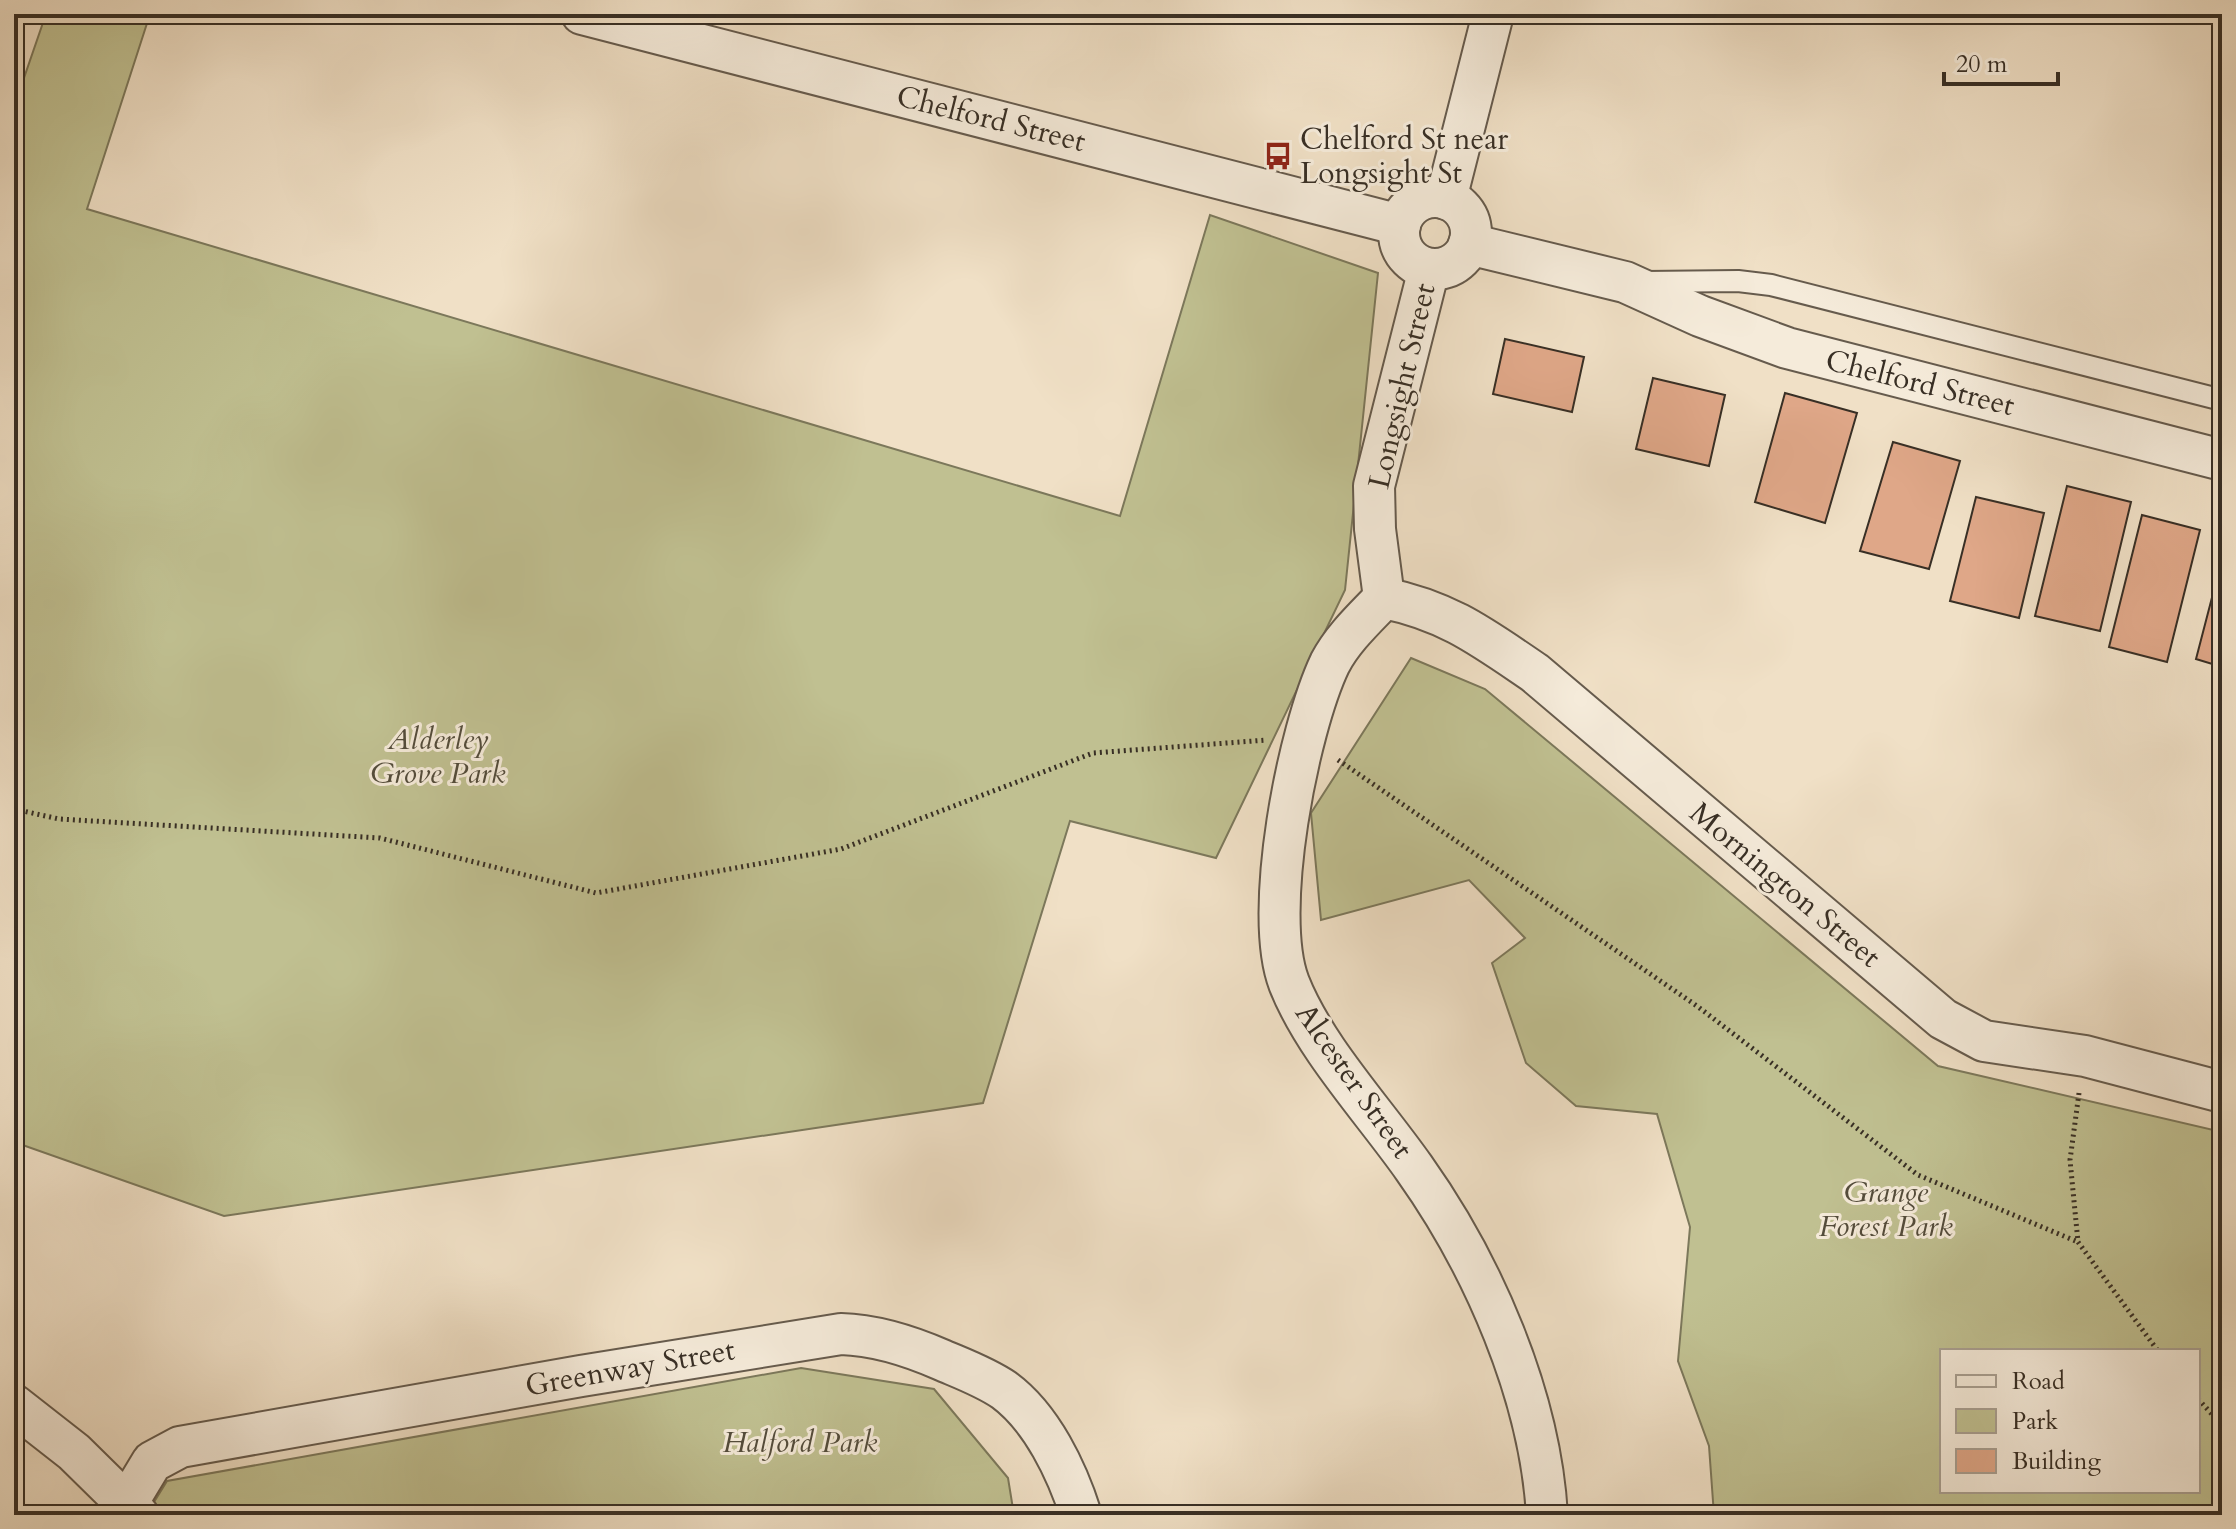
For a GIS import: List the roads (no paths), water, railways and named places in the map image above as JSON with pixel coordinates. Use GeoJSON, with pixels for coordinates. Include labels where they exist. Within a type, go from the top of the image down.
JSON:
{"type":"FeatureCollection","features":[{"type":"Feature","properties":{"kind":"street","name":"Chelford Street"},"geometry":{"type":"LineString","coordinates":[[582,14],[1400,225]]}},
{"type":"Feature","properties":{"kind":"street"},"geometry":{"type":"LineString","coordinates":[[1446,199],[1493,14]]}},
{"type":"Feature","properties":{"kind":"street"},"geometry":{"type":"LineString","coordinates":[[1422,199],[1446,199],[1456,204],[1469,222],[1469,244],[1458,261],[1449,267],[1429,269],[1408,258],[1402,248],[1400,225],[1412,205],[1422,199]]}},
{"type":"Feature","properties":{"kind":"street","name":"Chelford Street"},"geometry":{"type":"LineString","coordinates":[[1469,244],[1625,282],[1770,344],[2222,460]]}},
{"type":"Feature","properties":{"kind":"street","name":"Longsight Street"},"geometry":{"type":"LineString","coordinates":[[1384,598],[1375,529],[1374,486],[1429,269]]}},
{"type":"Feature","properties":{"kind":"street","name":"Alcester Street"},"geometry":{"type":"LineString","coordinates":[[1384,598],[1356,627],[1332,659],[1318,691],[1306,738],[1291,807],[1281,885],[1281,945],[1287,979],[1307,1021],[1415,1169],[1446,1217],[1484,1288],[1528,1407],[1547,1515]]}},
{"type":"Feature","properties":{"kind":"street","name":"Mornington Street"},"geometry":{"type":"LineString","coordinates":[[1384,598],[1443,614],[1479,634],[1535,673],[1943,1019],[1984,1041],[2085,1056],[2222,1092]]}},
{"type":"Feature","properties":{"kind":"street","name":"Greenway Street"},"geometry":{"type":"LineString","coordinates":[[128,1511],[152,1462],[172,1450],[206,1441],[841,1334],[879,1338],[926,1353],[1001,1388],[1020,1404],[1045,1437],[1081,1515]]}},
{"type":"Feature","properties":{"kind":"street"},"geometry":{"type":"LineString","coordinates":[[14,1405],[74,1452],[128,1511]]}},
{"type":"Feature","properties":{"kind":"lane","name":"Chelford Street"},"geometry":{"type":"LineString","coordinates":[[1625,282],[1722,281],[1771,285],[2222,400]]}},
{"type":"Feature","properties":{"kind":"place","name":"Chelford St near Longsight St"},"geometry":{"type":"Point","coordinates":[1278,156]}},
{"type":"Feature","properties":{"kind":"park label","name":"Alderley Grove Park"},"geometry":{"type":"Point","coordinates":[438,756]}},
{"type":"Feature","properties":{"kind":"park label","name":"Grange Forest Park"},"geometry":{"type":"Point","coordinates":[1886,1209]}},
{"type":"Feature","properties":{"kind":"park label","name":"Halford Park"},"geometry":{"type":"Point","coordinates":[800,1442]}}]}
